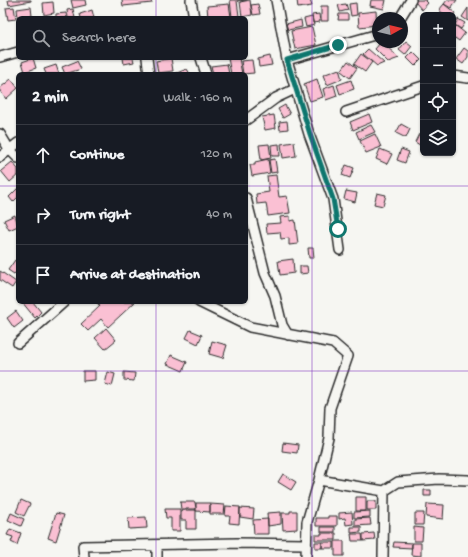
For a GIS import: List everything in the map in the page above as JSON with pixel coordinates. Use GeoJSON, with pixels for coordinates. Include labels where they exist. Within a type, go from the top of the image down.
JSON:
{"type":"FeatureCollection","features":[{"type":"Feature","properties":{"kind":"street"},"geometry":{"type":"LineString","coordinates":[[191,0],[194,16]]}},
{"type":"Feature","properties":{"kind":"street"},"geometry":{"type":"LineString","coordinates":[[276,0],[287,60],[295,89],[333,199],[340,250]]}},
{"type":"Feature","properties":{"kind":"street"},"geometry":{"type":"LineString","coordinates":[[404,12],[411,0]]}},
{"type":"Feature","properties":{"kind":"street"},"geometry":{"type":"LineString","coordinates":[[287,60],[372,36]]}},
{"type":"Feature","properties":{"kind":"street"},"geometry":{"type":"LineString","coordinates":[[0,57],[16,53]]}},
{"type":"Feature","properties":{"kind":"street"},"geometry":{"type":"LineString","coordinates":[[147,60],[149,72]]}},
{"type":"Feature","properties":{"kind":"street"},"geometry":{"type":"LineString","coordinates":[[202,60],[205,72]]}},
{"type":"Feature","properties":{"kind":"street"},"geometry":{"type":"LineString","coordinates":[[456,76],[468,78]]}},
{"type":"Feature","properties":{"kind":"street"},"geometry":{"type":"LineString","coordinates":[[346,112],[420,87]]}},
{"type":"Feature","properties":{"kind":"street"},"geometry":{"type":"LineString","coordinates":[[248,119],[276,98],[295,89]]}},
{"type":"Feature","properties":{"kind":"street"},"geometry":{"type":"LineString","coordinates":[[0,134],[9,149],[16,156]]}},
{"type":"Feature","properties":{"kind":"street"},"geometry":{"type":"LineString","coordinates":[[0,157],[16,145]]}},
{"type":"Feature","properties":{"kind":"street"},"geometry":{"type":"LineString","coordinates":[[248,206],[265,273],[275,296],[282,325],[288,335]]}},
{"type":"Feature","properties":{"kind":"street"},"geometry":{"type":"LineString","coordinates":[[18,343],[62,304]]}},
{"type":"Feature","properties":{"kind":"street"},"geometry":{"type":"LineString","coordinates":[[203,304],[250,327],[333,343],[348,356],[330,408],[329,438],[307,522],[306,557]]}},
{"type":"Feature","properties":{"kind":"street"},"geometry":{"type":"LineString","coordinates":[[319,480],[384,491],[398,482],[439,479],[468,480]]}},
{"type":"Feature","properties":{"kind":"street"},"geometry":{"type":"LineString","coordinates":[[384,491],[384,557]]}},
{"type":"Feature","properties":{"kind":"street"},"geometry":{"type":"LineString","coordinates":[[84,557],[84,546],[237,543],[306,544]]}},
{"type":"Feature","properties":{"kind":"street"},"geometry":{"type":"LineString","coordinates":[[156,545],[157,557]]}},
{"type":"Feature","properties":{"kind":"building"},"geometry":{"type":"Polygon","coordinates":[[[8,0],[31,0],[31,1],[9,5],[8,0]]]}},
{"type":"Feature","properties":{"kind":"building"},"geometry":{"type":"Polygon","coordinates":[[[71,0],[85,0],[86,5],[73,8],[71,0]]]}},
{"type":"Feature","properties":{"kind":"building"},"geometry":{"type":"Polygon","coordinates":[[[122,0],[151,0],[152,3],[123,6],[122,0]]]}},
{"type":"Feature","properties":{"kind":"building"},"geometry":{"type":"Polygon","coordinates":[[[230,0],[247,0],[237,1],[239,16],[232,16],[230,0]]]}},
{"type":"Feature","properties":{"kind":"building"},"geometry":{"type":"Polygon","coordinates":[[[250,0],[252,15],[242,16],[240,2],[250,0]]]}},
{"type":"Feature","properties":{"kind":"building"},"geometry":{"type":"Polygon","coordinates":[[[297,0],[310,0],[312,6],[298,8],[297,0]]]}},
{"type":"Feature","properties":{"kind":"building"},"geometry":{"type":"Polygon","coordinates":[[[371,0],[386,0],[384,9],[370,6],[371,0]]]}},
{"type":"Feature","properties":{"kind":"building"},"geometry":{"type":"Polygon","coordinates":[[[416,0],[425,0],[428,3],[422,10],[415,2],[416,0]]]}},
{"type":"Feature","properties":{"kind":"building"},"geometry":{"type":"Polygon","coordinates":[[[447,0],[457,0],[451,8],[444,4],[447,0]]]}},
{"type":"Feature","properties":{"kind":"building"},"geometry":{"type":"Polygon","coordinates":[[[53,2],[54,13],[44,15],[43,3],[53,2]]]}},
{"type":"Feature","properties":{"kind":"building"},"geometry":{"type":"Polygon","coordinates":[[[356,3],[357,15],[351,16],[349,4],[356,3]]]}},
{"type":"Feature","properties":{"kind":"building"},"geometry":{"type":"Polygon","coordinates":[[[229,4],[231,16],[208,16],[207,6],[229,4]]]}},
{"type":"Feature","properties":{"kind":"building"},"geometry":{"type":"Polygon","coordinates":[[[258,4],[260,14],[253,15],[251,5],[258,4]]]}},
{"type":"Feature","properties":{"kind":"building"},"geometry":{"type":"Polygon","coordinates":[[[346,4],[348,10],[340,12],[338,5],[346,4]]]}},
{"type":"Feature","properties":{"kind":"building"},"geometry":{"type":"Polygon","coordinates":[[[444,4],[454,12],[441,12],[439,10],[444,4]]]}},
{"type":"Feature","properties":{"kind":"building"},"geometry":{"type":"Polygon","coordinates":[[[321,6],[328,6],[328,21],[321,21],[321,6]]]}},
{"type":"Feature","properties":{"kind":"building"},"geometry":{"type":"Polygon","coordinates":[[[14,7],[16,19],[8,20],[6,8],[14,7]]]}},
{"type":"Feature","properties":{"kind":"building"},"geometry":{"type":"Polygon","coordinates":[[[31,7],[32,16],[18,16],[17,9],[31,7]]]}},
{"type":"Feature","properties":{"kind":"building"},"geometry":{"type":"Polygon","coordinates":[[[468,8],[468,21],[462,17],[468,8]]]}},
{"type":"Feature","properties":{"kind":"building"},"geometry":{"type":"Polygon","coordinates":[[[73,9],[75,16],[68,16],[67,10],[73,9]]]}},
{"type":"Feature","properties":{"kind":"building"},"geometry":{"type":"Polygon","coordinates":[[[92,10],[94,16],[80,16],[80,14],[92,10]]]}},
{"type":"Feature","properties":{"kind":"building"},"geometry":{"type":"Polygon","coordinates":[[[376,11],[372,12],[372,26],[359,27],[358,13],[376,11]]]}},
{"type":"Feature","properties":{"kind":"building"},"geometry":{"type":"Polygon","coordinates":[[[66,13],[67,16],[56,16],[56,14],[66,13]]]}},
{"type":"Feature","properties":{"kind":"building"},"geometry":{"type":"Polygon","coordinates":[[[319,14],[320,22],[313,23],[312,15],[319,14]]]}},
{"type":"Feature","properties":{"kind":"building"},"geometry":{"type":"Polygon","coordinates":[[[339,14],[348,14],[348,20],[338,20],[339,14]]]}},
{"type":"Feature","properties":{"kind":"building"},"geometry":{"type":"Polygon","coordinates":[[[312,17],[314,25],[306,27],[304,19],[312,17]]]}},
{"type":"Feature","properties":{"kind":"building"},"geometry":{"type":"Polygon","coordinates":[[[458,19],[465,23],[461,29],[456,26],[458,19]]]}},
{"type":"Feature","properties":{"kind":"building"},"geometry":{"type":"Polygon","coordinates":[[[301,20],[302,27],[288,30],[286,24],[301,20]]]}},
{"type":"Feature","properties":{"kind":"building"},"geometry":{"type":"Polygon","coordinates":[[[456,26],[465,33],[459,41],[456,39],[456,26]]]}},
{"type":"Feature","properties":{"kind":"building"},"geometry":{"type":"Polygon","coordinates":[[[312,27],[316,45],[295,49],[291,31],[312,27]]]}},
{"type":"Feature","properties":{"kind":"building"},"geometry":{"type":"Polygon","coordinates":[[[408,43],[412,46],[405,55],[399,50],[401,48],[408,48],[408,43]]]}},
{"type":"Feature","properties":{"kind":"building"},"geometry":{"type":"Polygon","coordinates":[[[388,48],[399,58],[388,62],[375,49],[388,48]]]}},
{"type":"Feature","properties":{"kind":"building"},"geometry":{"type":"Polygon","coordinates":[[[464,48],[468,51],[468,57],[463,64],[456,59],[464,48]]]}},
{"type":"Feature","properties":{"kind":"building"},"geometry":{"type":"Polygon","coordinates":[[[368,49],[384,63],[377,66],[363,54],[368,49]]]}},
{"type":"Feature","properties":{"kind":"building"},"geometry":{"type":"Polygon","coordinates":[[[413,52],[420,59],[420,61],[415,66],[407,58],[413,52]]]}},
{"type":"Feature","properties":{"kind":"building"},"geometry":{"type":"Polygon","coordinates":[[[361,54],[372,62],[365,72],[354,64],[361,54]]]}},
{"type":"Feature","properties":{"kind":"building"},"geometry":{"type":"Polygon","coordinates":[[[270,56],[272,65],[259,67],[258,59],[270,56]]]}},
{"type":"Feature","properties":{"kind":"building"},"geometry":{"type":"Polygon","coordinates":[[[34,60],[36,68],[25,72],[22,62],[34,60]]]}},
{"type":"Feature","properties":{"kind":"building"},"geometry":{"type":"Polygon","coordinates":[[[123,60],[134,60],[134,62],[124,64],[123,60]]]}},
{"type":"Feature","properties":{"kind":"building"},"geometry":{"type":"Polygon","coordinates":[[[171,60],[173,71],[158,72],[156,61],[171,60]]]}},
{"type":"Feature","properties":{"kind":"building"},"geometry":{"type":"Polygon","coordinates":[[[228,60],[239,60],[242,72],[231,72],[228,60]]]}},
{"type":"Feature","properties":{"kind":"building"},"geometry":{"type":"Polygon","coordinates":[[[252,60],[254,73],[243,72],[241,61],[252,60]]]}},
{"type":"Feature","properties":{"kind":"building"},"geometry":{"type":"Polygon","coordinates":[[[77,61],[81,69],[71,72],[64,72],[62,67],[77,61]]]}},
{"type":"Feature","properties":{"kind":"building"},"geometry":{"type":"Polygon","coordinates":[[[348,61],[357,68],[350,78],[341,71],[348,61]]]}},
{"type":"Feature","properties":{"kind":"building"},"geometry":{"type":"Polygon","coordinates":[[[227,64],[229,72],[212,72],[211,66],[227,64]]]}},
{"type":"Feature","properties":{"kind":"building"},"geometry":{"type":"Polygon","coordinates":[[[56,65],[58,72],[45,72],[44,69],[56,65]]]}},
{"type":"Feature","properties":{"kind":"building"},"geometry":{"type":"Polygon","coordinates":[[[187,69],[189,72],[179,72],[187,69]]]}},
{"type":"Feature","properties":{"kind":"building"},"geometry":{"type":"Polygon","coordinates":[[[339,69],[342,79],[327,85],[323,75],[339,69]]]}},
{"type":"Feature","properties":{"kind":"building"},"geometry":{"type":"Polygon","coordinates":[[[11,79],[16,85],[16,90],[6,99],[0,91],[0,88],[11,79]]]}},
{"type":"Feature","properties":{"kind":"building"},"geometry":{"type":"Polygon","coordinates":[[[317,79],[323,97],[310,101],[304,84],[317,79]]]}},
{"type":"Feature","properties":{"kind":"building"},"geometry":{"type":"Polygon","coordinates":[[[351,80],[354,89],[340,94],[337,85],[351,80]]]}},
{"type":"Feature","properties":{"kind":"building"},"geometry":{"type":"Polygon","coordinates":[[[334,85],[337,96],[326,100],[323,89],[334,85]]]}},
{"type":"Feature","properties":{"kind":"building"},"geometry":{"type":"Polygon","coordinates":[[[285,105],[290,114],[283,118],[278,109],[285,105]]]}},
{"type":"Feature","properties":{"kind":"building"},"geometry":{"type":"Polygon","coordinates":[[[369,114],[372,122],[353,130],[350,122],[369,114]]]}},
{"type":"Feature","properties":{"kind":"building"},"geometry":{"type":"Polygon","coordinates":[[[274,115],[276,128],[265,130],[262,117],[274,115]]]}},
{"type":"Feature","properties":{"kind":"building"},"geometry":{"type":"Polygon","coordinates":[[[287,121],[288,129],[280,130],[279,122],[287,121]]]}},
{"type":"Feature","properties":{"kind":"building"},"geometry":{"type":"Polygon","coordinates":[[[401,124],[410,129],[406,138],[396,133],[401,124]]]}},
{"type":"Feature","properties":{"kind":"building"},"geometry":{"type":"Polygon","coordinates":[[[371,125],[375,132],[359,139],[356,132],[371,125]]]}},
{"type":"Feature","properties":{"kind":"building"},"geometry":{"type":"Polygon","coordinates":[[[375,134],[381,147],[366,153],[360,141],[375,134]]]}},
{"type":"Feature","properties":{"kind":"building"},"geometry":{"type":"Polygon","coordinates":[[[419,134],[420,134],[420,145],[415,142],[419,134]]]}},
{"type":"Feature","properties":{"kind":"building"},"geometry":{"type":"Polygon","coordinates":[[[294,142],[296,156],[283,158],[281,144],[294,142]]]}},
{"type":"Feature","properties":{"kind":"building"},"geometry":{"type":"Polygon","coordinates":[[[269,144],[271,158],[261,160],[259,145],[269,144]]]}},
{"type":"Feature","properties":{"kind":"building"},"geometry":{"type":"Polygon","coordinates":[[[279,144],[280,156],[272,156],[271,145],[279,144]]]}},
{"type":"Feature","properties":{"kind":"building"},"geometry":{"type":"Polygon","coordinates":[[[380,149],[392,154],[387,164],[376,159],[380,149]]]}},
{"type":"Feature","properties":{"kind":"building"},"geometry":{"type":"Polygon","coordinates":[[[401,149],[409,152],[405,163],[397,160],[401,149]]]}},
{"type":"Feature","properties":{"kind":"building"},"geometry":{"type":"Polygon","coordinates":[[[268,159],[270,173],[252,176],[250,165],[255,165],[255,162],[268,159]]]}},
{"type":"Feature","properties":{"kind":"building"},"geometry":{"type":"Polygon","coordinates":[[[275,159],[277,172],[271,173],[269,160],[275,159]]]}},
{"type":"Feature","properties":{"kind":"building"},"geometry":{"type":"Polygon","coordinates":[[[12,162],[16,167],[16,177],[10,182],[1,171],[12,162]]]}},
{"type":"Feature","properties":{"kind":"building"},"geometry":{"type":"Polygon","coordinates":[[[346,165],[354,168],[350,178],[342,175],[346,165]]]}},
{"type":"Feature","properties":{"kind":"building"},"geometry":{"type":"Polygon","coordinates":[[[276,175],[279,197],[287,196],[290,213],[268,216],[266,203],[257,204],[256,194],[269,192],[267,176],[276,175]]]}},
{"type":"Feature","properties":{"kind":"building"},"geometry":{"type":"Polygon","coordinates":[[[16,190],[16,199],[13,202],[9,197],[16,190]]]}},
{"type":"Feature","properties":{"kind":"building"},"geometry":{"type":"Polygon","coordinates":[[[346,191],[357,193],[355,202],[344,199],[346,191]]]}},
{"type":"Feature","properties":{"kind":"building"},"geometry":{"type":"Polygon","coordinates":[[[377,193],[386,195],[383,206],[374,204],[377,193]]]}},
{"type":"Feature","properties":{"kind":"building"},"geometry":{"type":"Polygon","coordinates":[[[15,215],[16,227],[9,230],[4,220],[15,215]]]}},
{"type":"Feature","properties":{"kind":"building"},"geometry":{"type":"Polygon","coordinates":[[[290,216],[290,221],[295,220],[298,244],[289,245],[289,238],[281,239],[280,232],[267,233],[266,224],[281,223],[280,217],[290,216]]]}},
{"type":"Feature","properties":{"kind":"building"},"geometry":{"type":"Polygon","coordinates":[[[308,248],[313,248],[314,258],[309,258],[308,248]]]}},
{"type":"Feature","properties":{"kind":"building"},"geometry":{"type":"Polygon","coordinates":[[[293,259],[294,273],[280,275],[278,261],[293,259]]]}},
{"type":"Feature","properties":{"kind":"building"},"geometry":{"type":"Polygon","coordinates":[[[16,261],[16,272],[14,274],[8,270],[16,261]]]}},
{"type":"Feature","properties":{"kind":"building"},"geometry":{"type":"Polygon","coordinates":[[[300,266],[307,266],[308,273],[300,274],[300,266]]]}},
{"type":"Feature","properties":{"kind":"building"},"geometry":{"type":"Polygon","coordinates":[[[0,271],[16,282],[12,288],[0,280],[0,271]]]}},
{"type":"Feature","properties":{"kind":"building"},"geometry":{"type":"Polygon","coordinates":[[[24,304],[35,304],[41,312],[35,318],[24,304]]]}},
{"type":"Feature","properties":{"kind":"building"},"geometry":{"type":"Polygon","coordinates":[[[98,304],[133,304],[108,327],[101,319],[88,331],[81,324],[100,306],[98,304]]]}},
{"type":"Feature","properties":{"kind":"building"},"geometry":{"type":"Polygon","coordinates":[[[16,311],[23,321],[14,328],[7,318],[16,311]]]}},
{"type":"Feature","properties":{"kind":"building"},"geometry":{"type":"Polygon","coordinates":[[[106,328],[116,340],[105,349],[95,338],[106,328]]]}},
{"type":"Feature","properties":{"kind":"building"},"geometry":{"type":"Polygon","coordinates":[[[190,330],[202,335],[198,344],[186,338],[190,330]]]}},
{"type":"Feature","properties":{"kind":"building"},"geometry":{"type":"Polygon","coordinates":[[[212,341],[227,345],[223,358],[209,354],[212,341]]]}},
{"type":"Feature","properties":{"kind":"building"},"geometry":{"type":"Polygon","coordinates":[[[171,355],[187,362],[183,371],[167,364],[171,355]]]}},
{"type":"Feature","properties":{"kind":"building"},"geometry":{"type":"Polygon","coordinates":[[[83,371],[95,371],[95,380],[83,381],[83,371]]]}},
{"type":"Feature","properties":{"kind":"building"},"geometry":{"type":"Polygon","coordinates":[[[108,372],[115,374],[112,386],[105,384],[108,372]]]}},
{"type":"Feature","properties":{"kind":"building"},"geometry":{"type":"Polygon","coordinates":[[[124,372],[135,373],[134,381],[124,380],[124,372]]]}},
{"type":"Feature","properties":{"kind":"building"},"geometry":{"type":"Polygon","coordinates":[[[283,443],[298,445],[297,453],[282,451],[283,443]]]}},
{"type":"Feature","properties":{"kind":"building"},"geometry":{"type":"Polygon","coordinates":[[[283,474],[296,482],[291,490],[278,482],[283,474]]]}},
{"type":"Feature","properties":{"kind":"building"},"geometry":{"type":"Polygon","coordinates":[[[424,490],[431,490],[431,496],[424,496],[424,490]]]}},
{"type":"Feature","properties":{"kind":"building"},"geometry":{"type":"Polygon","coordinates":[[[356,497],[366,497],[366,511],[356,511],[356,497]]]}},
{"type":"Feature","properties":{"kind":"building"},"geometry":{"type":"Polygon","coordinates":[[[21,500],[30,504],[24,516],[16,512],[21,500]]]}},
{"type":"Feature","properties":{"kind":"building"},"geometry":{"type":"Polygon","coordinates":[[[367,501],[376,501],[376,510],[367,510],[367,501]]]}},
{"type":"Feature","properties":{"kind":"building"},"geometry":{"type":"Polygon","coordinates":[[[180,502],[195,502],[196,509],[181,509],[180,502]]]}},
{"type":"Feature","properties":{"kind":"building"},"geometry":{"type":"Polygon","coordinates":[[[196,503],[210,503],[210,512],[196,511],[196,503]]]}},
{"type":"Feature","properties":{"kind":"building"},"geometry":{"type":"Polygon","coordinates":[[[210,504],[225,505],[224,514],[210,514],[210,504]]]}},
{"type":"Feature","properties":{"kind":"building"},"geometry":{"type":"Polygon","coordinates":[[[427,504],[444,505],[443,519],[426,517],[427,504]]]}},
{"type":"Feature","properties":{"kind":"building"},"geometry":{"type":"Polygon","coordinates":[[[226,506],[240,507],[239,524],[229,523],[230,516],[225,516],[226,506]]]}},
{"type":"Feature","properties":{"kind":"building"},"geometry":{"type":"Polygon","coordinates":[[[240,508],[254,509],[253,519],[240,517],[240,508]]]}},
{"type":"Feature","properties":{"kind":"building"},"geometry":{"type":"Polygon","coordinates":[[[165,509],[180,509],[180,531],[171,531],[171,518],[166,518],[165,509]]]}},
{"type":"Feature","properties":{"kind":"building"},"geometry":{"type":"Polygon","coordinates":[[[181,510],[196,510],[196,529],[186,529],[186,520],[181,520],[181,510]]]}},
{"type":"Feature","properties":{"kind":"building"},"geometry":{"type":"Polygon","coordinates":[[[290,511],[297,511],[297,529],[283,530],[282,513],[290,513],[290,511]]]}},
{"type":"Feature","properties":{"kind":"building"},"geometry":{"type":"Polygon","coordinates":[[[370,511],[370,517],[354,518],[354,512],[370,511]]]}},
{"type":"Feature","properties":{"kind":"building"},"geometry":{"type":"Polygon","coordinates":[[[281,512],[281,524],[268,526],[267,513],[281,512]]]}},
{"type":"Feature","properties":{"kind":"building"},"geometry":{"type":"Polygon","coordinates":[[[352,512],[353,524],[346,525],[345,518],[339,519],[339,513],[352,512]]]}},
{"type":"Feature","properties":{"kind":"building"},"geometry":{"type":"Polygon","coordinates":[[[11,513],[24,519],[21,526],[8,520],[11,513]]]}},
{"type":"Feature","properties":{"kind":"building"},"geometry":{"type":"Polygon","coordinates":[[[56,513],[64,515],[56,541],[48,538],[56,513]]]}},
{"type":"Feature","properties":{"kind":"building"},"geometry":{"type":"Polygon","coordinates":[[[415,513],[424,513],[423,525],[415,525],[415,513]]]}},
{"type":"Feature","properties":{"kind":"building"},"geometry":{"type":"Polygon","coordinates":[[[328,516],[337,516],[337,526],[316,526],[316,518],[328,518],[328,516]]]}},
{"type":"Feature","properties":{"kind":"building"},"geometry":{"type":"Polygon","coordinates":[[[146,517],[147,528],[129,529],[128,518],[146,517]]]}},
{"type":"Feature","properties":{"kind":"building"},"geometry":{"type":"Polygon","coordinates":[[[370,518],[371,525],[355,526],[355,519],[370,518]]]}},
{"type":"Feature","properties":{"kind":"building"},"geometry":{"type":"Polygon","coordinates":[[[268,519],[268,534],[254,534],[253,520],[268,519]]]}},
{"type":"Feature","properties":{"kind":"building"},"geometry":{"type":"Polygon","coordinates":[[[321,527],[335,527],[335,532],[321,532],[321,527]]]}},
{"type":"Feature","properties":{"kind":"building"},"geometry":{"type":"Polygon","coordinates":[[[351,527],[361,527],[361,532],[351,533],[351,527]]]}},
{"type":"Feature","properties":{"kind":"building"},"geometry":{"type":"Polygon","coordinates":[[[414,527],[423,528],[422,541],[414,541],[414,527]]]}},
{"type":"Feature","properties":{"kind":"building"},"geometry":{"type":"Polygon","coordinates":[[[10,529],[21,533],[17,545],[11,542],[13,537],[7,535],[10,529]]]}},
{"type":"Feature","properties":{"kind":"building"},"geometry":{"type":"Polygon","coordinates":[[[321,533],[336,533],[336,540],[315,540],[315,535],[321,535],[321,533]]]}},
{"type":"Feature","properties":{"kind":"building"},"geometry":{"type":"Polygon","coordinates":[[[374,533],[375,540],[363,541],[363,534],[374,533]]]}},
{"type":"Feature","properties":{"kind":"building"},"geometry":{"type":"Polygon","coordinates":[[[351,534],[362,534],[363,541],[352,541],[351,534]]]}},
{"type":"Feature","properties":{"kind":"building"},"geometry":{"type":"Polygon","coordinates":[[[335,541],[344,541],[344,556],[335,556],[335,541]]]}},
{"type":"Feature","properties":{"kind":"building"},"geometry":{"type":"Polygon","coordinates":[[[315,542],[322,542],[322,548],[315,548],[315,542]]]}},
{"type":"Feature","properties":{"kind":"building"},"geometry":{"type":"Polygon","coordinates":[[[322,542],[334,542],[334,548],[322,548],[322,542]]]}},
{"type":"Feature","properties":{"kind":"building"},"geometry":{"type":"Polygon","coordinates":[[[394,542],[412,543],[412,548],[393,547],[394,542]]]}},
{"type":"Feature","properties":{"kind":"building"},"geometry":{"type":"Polygon","coordinates":[[[412,543],[421,543],[421,556],[411,555],[412,543]]]}},
{"type":"Feature","properties":{"kind":"route"},"geometry":{"type":"LineString","coordinates":[[338,45],[287,60],[297,96],[333,199],[338,229]]}}]}
